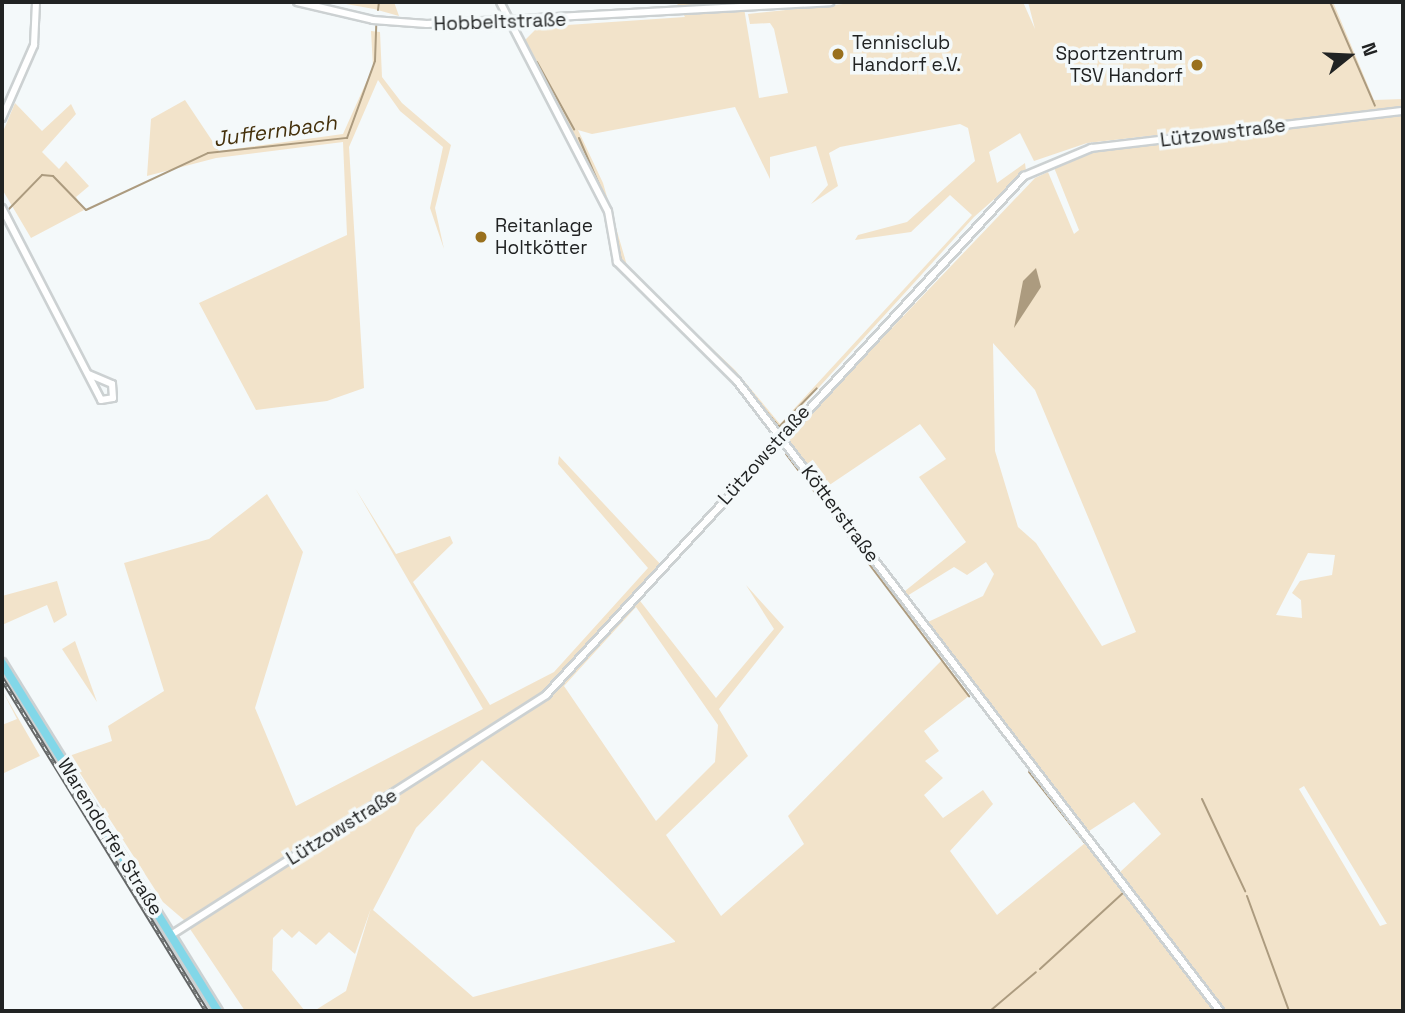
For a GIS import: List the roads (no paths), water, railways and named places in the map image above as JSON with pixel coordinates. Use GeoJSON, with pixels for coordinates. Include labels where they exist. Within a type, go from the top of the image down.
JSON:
{"type":"FeatureCollection","features":[{"type":"Feature","properties":{"kind":"main road","name":"Warendorfer Straße"},"geometry":{"type":"LineString","coordinates":[[2,663],[218,1011]]}},
{"type":"Feature","properties":{"kind":"street"},"geometry":{"type":"LineString","coordinates":[[2,118],[34,45],[36,2]]}},
{"type":"Feature","properties":{"kind":"street","name":"Hobbeltstraße"},"geometry":{"type":"LineString","coordinates":[[297,2],[405,23],[511,22],[746,5],[830,2]]}},
{"type":"Feature","properties":{"kind":"street","name":"Kötterstraße"},"geometry":{"type":"LineString","coordinates":[[500,2],[608,211],[617,262],[737,381],[1220,1011]]}},
{"type":"Feature","properties":{"kind":"street","name":"Lützowstraße"},"geometry":{"type":"LineString","coordinates":[[171,935],[546,695],[1000,195],[1046,163],[1090,148],[1403,111]]}},
{"type":"Feature","properties":{"kind":"street"},"geometry":{"type":"LineString","coordinates":[[2,208],[5,224],[101,400],[113,398],[112,384],[89,374]]}},
{"type":"Feature","properties":{"kind":"waterway","name":"Juffernbach"},"geometry":{"type":"LineString","coordinates":[[378,10],[379,2]]}},
{"type":"Feature","properties":{"kind":"waterway"},"geometry":{"type":"LineString","coordinates":[[1330,2],[1375,106]]}},
{"type":"Feature","properties":{"kind":"waterway","name":"Juffernbach"},"geometry":{"type":"LineString","coordinates":[[8,210],[42,175],[53,176],[86,210],[208,153],[347,138],[375,61],[376,26]]}},
{"type":"Feature","properties":{"kind":"waterway"},"geometry":{"type":"LineString","coordinates":[[537,62],[574,129]]}},
{"type":"Feature","properties":{"kind":"waterway"},"geometry":{"type":"LineString","coordinates":[[579,138],[607,203]]}},
{"type":"Feature","properties":{"kind":"waterway"},"geometry":{"type":"LineString","coordinates":[[617,243],[622,264]]}},
{"type":"Feature","properties":{"kind":"waterway"},"geometry":{"type":"LineString","coordinates":[[719,359],[737,377]]}},
{"type":"Feature","properties":{"kind":"waterway"},"geometry":{"type":"LineString","coordinates":[[741,381],[779,427],[817,388]]}},
{"type":"Feature","properties":{"kind":"waterway"},"geometry":{"type":"LineString","coordinates":[[786,454],[859,551]]}},
{"type":"Feature","properties":{"kind":"waterway"},"geometry":{"type":"LineString","coordinates":[[866,560],[969,696]]}},
{"type":"Feature","properties":{"kind":"waterway"},"geometry":{"type":"LineString","coordinates":[[1029,772],[1085,843]]}},
{"type":"Feature","properties":{"kind":"waterway"},"geometry":{"type":"LineString","coordinates":[[1202,799],[1245,891]]}},
{"type":"Feature","properties":{"kind":"waterway"},"geometry":{"type":"LineString","coordinates":[[1040,969],[1124,892]]}},
{"type":"Feature","properties":{"kind":"waterway"},"geometry":{"type":"LineString","coordinates":[[1247,896],[1289,1011]]}},
{"type":"Feature","properties":{"kind":"waterway"},"geometry":{"type":"LineString","coordinates":[[990,1011],[1036,972]]}},
{"type":"Feature","properties":{"kind":"railway"},"geometry":{"type":"LineString","coordinates":[[2,678],[207,1011]]}},
{"type":"Feature","properties":{"kind":"place","name":"Tennisclub Handorf e.V."},"geometry":{"type":"Point","coordinates":[838,54]}},
{"type":"Feature","properties":{"kind":"place","name":"Sportzentrum TSV Handorf"},"geometry":{"type":"Point","coordinates":[1197,65]}},
{"type":"Feature","properties":{"kind":"place","name":"Reitanlage Holtkötter"},"geometry":{"type":"Point","coordinates":[481,237]}}]}
